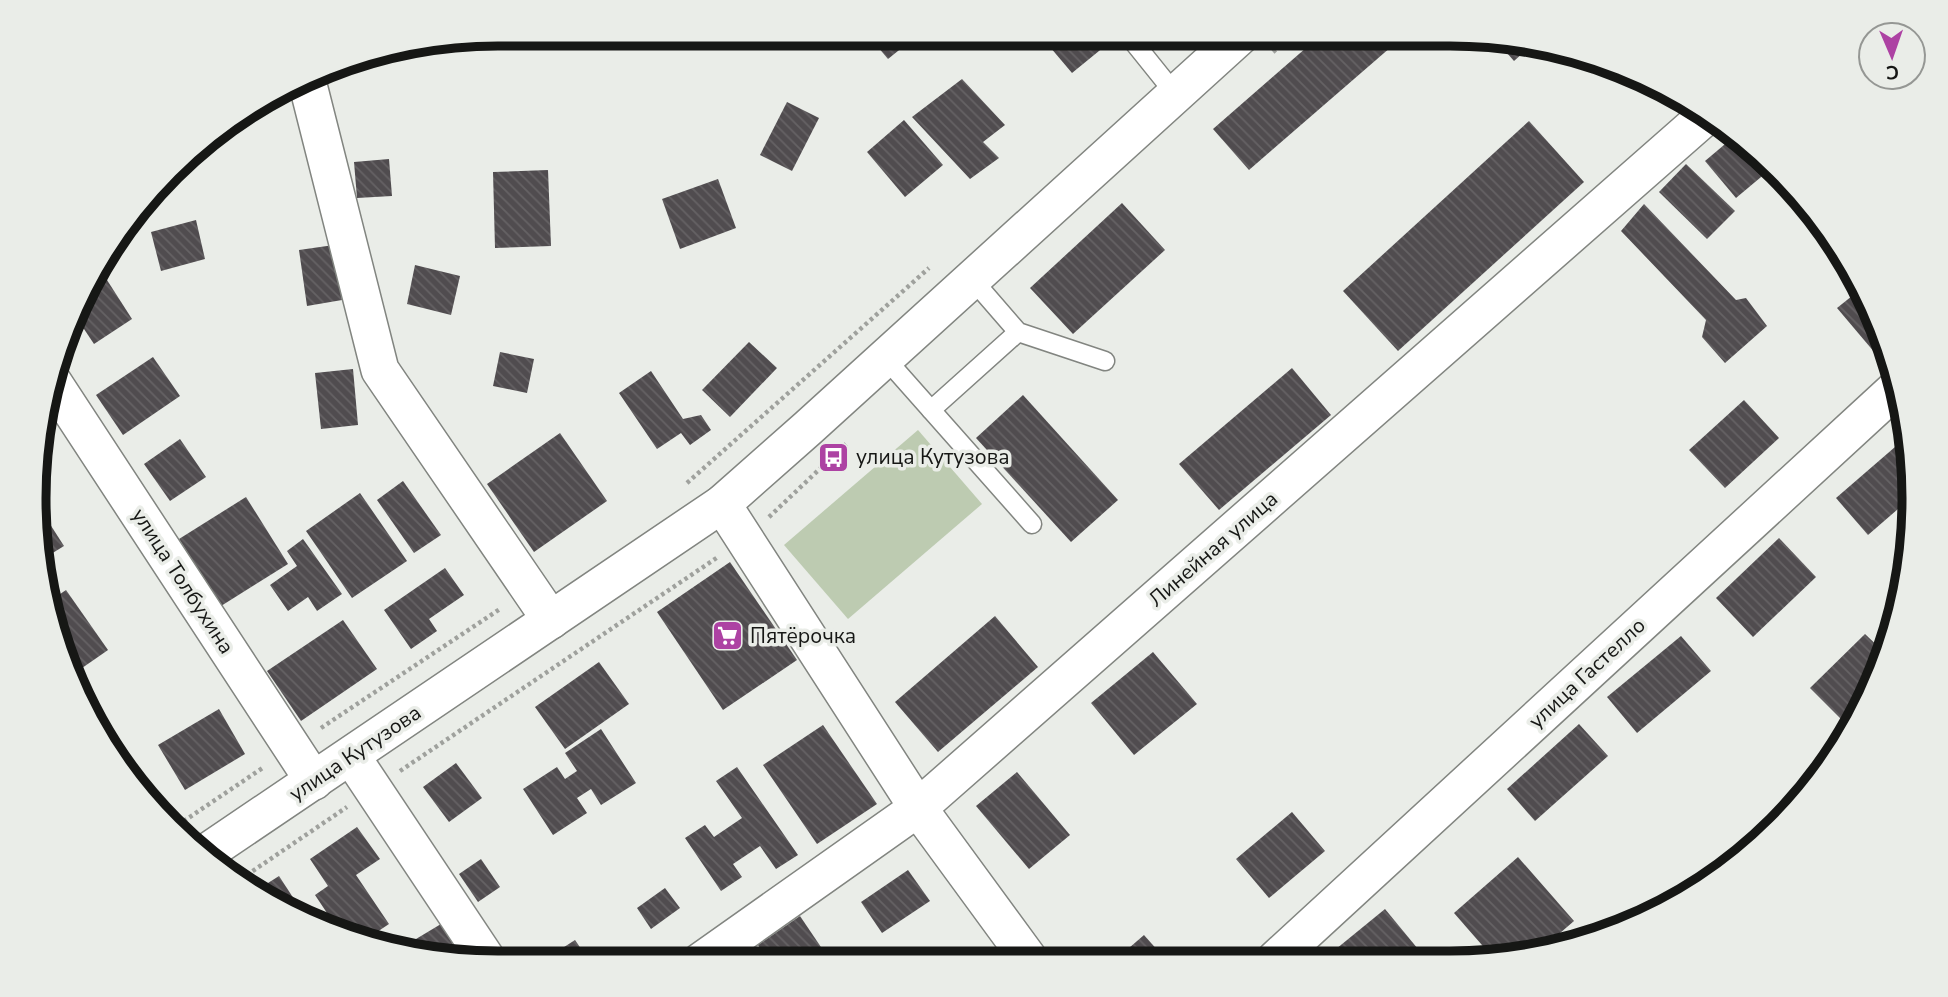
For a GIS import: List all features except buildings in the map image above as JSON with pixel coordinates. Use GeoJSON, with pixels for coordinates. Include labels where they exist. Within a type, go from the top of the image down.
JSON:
{"type":"FeatureCollection","features":[{"type":"Feature","properties":{"kind":"street","name":"улица Кутузова"},"geometry":{"type":"LineString","coordinates":[[212,849],[722,504],[1229,46]]}},
{"type":"Feature","properties":{"kind":"street"},"geometry":{"type":"LineString","coordinates":[[309,89],[380,370],[551,620]]}},
{"type":"Feature","properties":{"kind":"street","name":"Линейная улица"},"geometry":{"type":"LineString","coordinates":[[715,951],[918,808],[1700,121]]}},
{"type":"Feature","properties":{"kind":"street","name":"улица Толбухина"},"geometry":{"type":"LineString","coordinates":[[59,391],[314,781]]}},
{"type":"Feature","properties":{"kind":"street","name":"улица Гастелло"},"geometry":{"type":"LineString","coordinates":[[1285,951],[1890,394]]}},
{"type":"Feature","properties":{"kind":"street"},"geometry":{"type":"LineString","coordinates":[[722,504],[918,808],[1023,951]]}},
{"type":"Feature","properties":{"kind":"street"},"geometry":{"type":"LineString","coordinates":[[351,756],[481,951]]}},
{"type":"Feature","properties":{"kind":"lane"},"geometry":{"type":"LineString","coordinates":[[1136,46],[1176,95]]}},
{"type":"Feature","properties":{"kind":"lane"},"geometry":{"type":"LineString","coordinates":[[972,279],[1018,331],[1105,361]]}},
{"type":"Feature","properties":{"kind":"lane"},"geometry":{"type":"LineString","coordinates":[[931,410],[1018,331]]}},
{"type":"Feature","properties":{"kind":"lane"},"geometry":{"type":"LineString","coordinates":[[885,359],[1032,524]]}},
{"type":"Feature","properties":{"kind":"path"},"geometry":{"type":"LineString","coordinates":[[682,488],[938,260]]}},
{"type":"Feature","properties":{"kind":"path"},"geometry":{"type":"LineString","coordinates":[[182,822],[530,589]]}},
{"type":"Feature","properties":{"kind":"green space"},"geometry":{"type":"Polygon","coordinates":[[[918,430],[982,504],[848,619],[784,545],[918,430]]]}},
{"type":"Feature","properties":{"kind":"place","name":"улица Кутузова"},"geometry":{"type":"Point","coordinates":[833,457]}},
{"type":"Feature","properties":{"kind":"place","name":"Пятёрочка"},"geometry":{"type":"Point","coordinates":[727,636]}}]}
